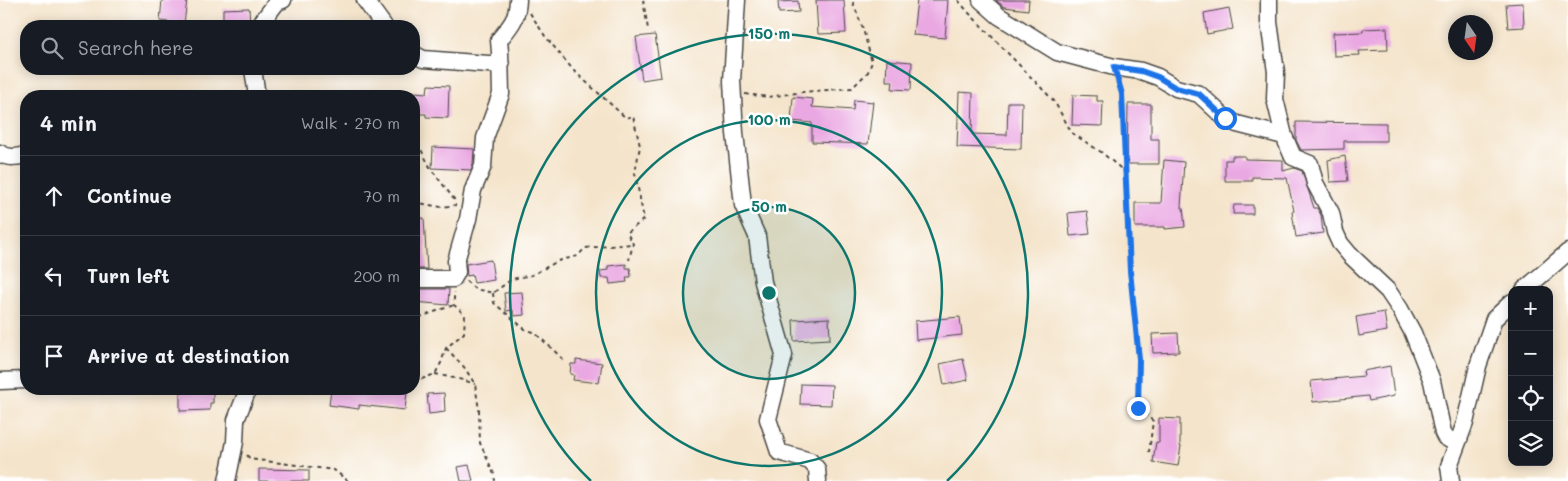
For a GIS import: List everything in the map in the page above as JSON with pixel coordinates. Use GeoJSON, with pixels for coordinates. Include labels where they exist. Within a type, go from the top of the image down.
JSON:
{"type":"FeatureCollection","features":[{"type":"Feature","properties":{"kind":"street"},"geometry":{"type":"LineString","coordinates":[[261,20],[264,0]]}},
{"type":"Feature","properties":{"kind":"street"},"geometry":{"type":"LineString","coordinates":[[263,20],[277,2],[283,0]]}},
{"type":"Feature","properties":{"kind":"street"},"geometry":{"type":"LineString","coordinates":[[365,0],[380,20]]}},
{"type":"Feature","properties":{"kind":"street"},"geometry":{"type":"LineString","coordinates":[[420,279],[455,276],[456,261],[468,219],[473,190],[483,166],[486,138],[501,94],[499,40],[510,27],[517,13],[518,0]]}},
{"type":"Feature","properties":{"kind":"street"},"geometry":{"type":"LineString","coordinates":[[737,0],[732,81],[735,133],[743,205],[757,236],[763,282],[784,355],[768,419],[779,452],[810,461],[817,469],[818,481]]}},
{"type":"Feature","properties":{"kind":"street"},"geometry":{"type":"LineString","coordinates":[[981,0],[999,16],[1057,52],[1114,67],[1141,71],[1158,77],[1176,88],[1199,94],[1225,118],[1237,124],[1284,136]]}},
{"type":"Feature","properties":{"kind":"street"},"geometry":{"type":"LineString","coordinates":[[1269,0],[1269,22],[1276,72],[1275,99],[1284,136],[1293,157],[1310,164],[1315,183],[1331,213],[1335,232],[1340,243],[1350,256],[1388,291],[1400,309],[1413,333],[1432,381],[1442,433],[1457,444]]}},
{"type":"Feature","properties":{"kind":"street"},"geometry":{"type":"LineString","coordinates":[[420,57],[501,65]]}},
{"type":"Feature","properties":{"kind":"street"},"geometry":{"type":"LineString","coordinates":[[254,75],[256,90]]}},
{"type":"Feature","properties":{"kind":"street"},"geometry":{"type":"LineString","coordinates":[[0,153],[5,157],[20,156]]}},
{"type":"Feature","properties":{"kind":"street"},"geometry":{"type":"LineString","coordinates":[[1529,286],[1568,252]]}},
{"type":"Feature","properties":{"kind":"street"},"geometry":{"type":"LineString","coordinates":[[1451,481],[1449,466],[1464,423],[1478,366],[1494,319],[1508,306]]}},
{"type":"Feature","properties":{"kind":"street"},"geometry":{"type":"LineString","coordinates":[[0,381],[20,380]]}},
{"type":"Feature","properties":{"kind":"street"},"geometry":{"type":"LineString","coordinates":[[227,481],[235,442],[236,420],[246,395]]}},
{"type":"Feature","properties":{"kind":"path"},"geometry":{"type":"LineString","coordinates":[[643,0],[648,29]]}},
{"type":"Feature","properties":{"kind":"path"},"geometry":{"type":"LineString","coordinates":[[733,92],[768,97],[852,88],[868,72],[872,62],[863,29],[852,0]]}},
{"type":"Feature","properties":{"kind":"path"},"geometry":{"type":"LineString","coordinates":[[958,0],[1054,101],[1072,133],[1101,152],[1125,172]]}},
{"type":"Feature","properties":{"kind":"path"},"geometry":{"type":"LineString","coordinates":[[530,13],[545,36],[574,71],[626,118],[633,116],[640,146],[634,173],[644,219],[627,233],[632,244],[628,260]]}},
{"type":"Feature","properties":{"kind":"path"},"geometry":{"type":"LineString","coordinates":[[1114,67],[1122,94],[1130,271],[1139,359],[1138,408],[1154,421],[1149,452]]}},
{"type":"Feature","properties":{"kind":"path"},"geometry":{"type":"LineString","coordinates":[[420,148],[431,169],[457,204],[441,207],[420,203]]}},
{"type":"Feature","properties":{"kind":"path"},"geometry":{"type":"LineString","coordinates":[[455,276],[475,289],[493,293],[512,279],[532,275],[558,261],[578,256],[585,248],[632,244]]}},
{"type":"Feature","properties":{"kind":"path"},"geometry":{"type":"LineString","coordinates":[[435,374],[446,348],[464,333],[465,315],[454,304],[455,276]]}},
{"type":"Feature","properties":{"kind":"path"},"geometry":{"type":"LineString","coordinates":[[493,293],[494,303],[526,330],[534,332],[563,359],[567,360]]}},
{"type":"Feature","properties":{"kind":"path"},"geometry":{"type":"LineString","coordinates":[[420,317],[454,304]]}},
{"type":"Feature","properties":{"kind":"path"},"geometry":{"type":"LineString","coordinates":[[446,348],[475,384],[479,410],[480,443],[496,481]]}},
{"type":"Feature","properties":{"kind":"path"},"geometry":{"type":"LineString","coordinates":[[420,380],[435,374],[475,384]]}},
{"type":"Feature","properties":{"kind":"path"},"geometry":{"type":"LineString","coordinates":[[235,442],[250,459],[334,470],[348,481]]}},
{"type":"Feature","properties":{"kind":"building"},"geometry":{"type":"Polygon","coordinates":[[[162,0],[187,0],[184,20],[160,20],[162,0]]]}},
{"type":"Feature","properties":{"kind":"building"},"geometry":{"type":"Polygon","coordinates":[[[816,0],[844,0],[846,33],[818,34],[816,0]]]}},
{"type":"Feature","properties":{"kind":"building"},"geometry":{"type":"Polygon","coordinates":[[[917,0],[948,0],[945,38],[913,35],[917,0]]]}},
{"type":"Feature","properties":{"kind":"building"},"geometry":{"type":"Polygon","coordinates":[[[996,0],[1029,0],[1028,10],[1004,7],[996,0]]]}},
{"type":"Feature","properties":{"kind":"building"},"geometry":{"type":"Polygon","coordinates":[[[798,1],[799,12],[779,13],[778,2],[798,1]]]}},
{"type":"Feature","properties":{"kind":"building"},"geometry":{"type":"Polygon","coordinates":[[[1523,3],[1524,27],[1508,28],[1506,4],[1523,3]]]}},
{"type":"Feature","properties":{"kind":"building"},"geometry":{"type":"Polygon","coordinates":[[[249,8],[250,20],[223,20],[223,9],[249,8]]]}},
{"type":"Feature","properties":{"kind":"building"},"geometry":{"type":"Polygon","coordinates":[[[1229,8],[1233,29],[1207,34],[1204,13],[1229,8]]]}},
{"type":"Feature","properties":{"kind":"building"},"geometry":{"type":"Polygon","coordinates":[[[1387,28],[1388,50],[1359,51],[1360,55],[1334,56],[1333,33],[1363,32],[1363,29],[1387,28]]]}},
{"type":"Feature","properties":{"kind":"building"},"geometry":{"type":"Polygon","coordinates":[[[655,35],[661,77],[642,80],[636,37],[655,35]]]}},
{"type":"Feature","properties":{"kind":"building"},"geometry":{"type":"Polygon","coordinates":[[[887,60],[912,62],[911,90],[892,89],[893,81],[886,81],[887,60]]]}},
{"type":"Feature","properties":{"kind":"building"},"geometry":{"type":"Polygon","coordinates":[[[428,85],[449,86],[448,118],[426,117],[426,114],[420,114],[420,92],[427,93],[428,85]]]}},
{"type":"Feature","properties":{"kind":"building"},"geometry":{"type":"Polygon","coordinates":[[[959,92],[973,93],[972,134],[1007,135],[1008,102],[1022,102],[1021,149],[957,147],[959,92]]]}},
{"type":"Feature","properties":{"kind":"building"},"geometry":{"type":"Polygon","coordinates":[[[1073,95],[1097,96],[1097,101],[1103,101],[1102,126],[1072,125],[1073,95]]]}},
{"type":"Feature","properties":{"kind":"building"},"geometry":{"type":"Polygon","coordinates":[[[793,97],[813,99],[812,107],[853,110],[854,100],[873,102],[868,144],[812,142],[812,123],[791,121],[793,97]]]}},
{"type":"Feature","properties":{"kind":"building"},"geometry":{"type":"Polygon","coordinates":[[[1128,104],[1151,104],[1151,139],[1159,139],[1159,164],[1127,164],[1128,104]]]}},
{"type":"Feature","properties":{"kind":"building"},"geometry":{"type":"Polygon","coordinates":[[[1296,122],[1386,123],[1386,141],[1344,141],[1344,149],[1301,150],[1296,140],[1296,122]]]}},
{"type":"Feature","properties":{"kind":"building"},"geometry":{"type":"Polygon","coordinates":[[[433,147],[474,149],[471,170],[432,168],[433,147]]]}},
{"type":"Feature","properties":{"kind":"building"},"geometry":{"type":"Polygon","coordinates":[[[1232,156],[1245,156],[1245,159],[1283,160],[1283,171],[1294,168],[1302,171],[1314,208],[1317,208],[1321,215],[1323,233],[1296,237],[1292,212],[1294,211],[1287,178],[1252,177],[1252,181],[1225,181],[1225,160],[1232,160],[1232,156]]]}},
{"type":"Feature","properties":{"kind":"building"},"geometry":{"type":"Polygon","coordinates":[[[1345,156],[1348,181],[1330,182],[1328,160],[1345,156]]]}},
{"type":"Feature","properties":{"kind":"building"},"geometry":{"type":"Polygon","coordinates":[[[1164,160],[1184,162],[1181,207],[1183,207],[1185,227],[1165,229],[1165,227],[1135,227],[1135,203],[1161,203],[1164,160]]]}},
{"type":"Feature","properties":{"kind":"building"},"geometry":{"type":"Polygon","coordinates":[[[1234,205],[1253,205],[1253,214],[1233,214],[1234,205]]]}},
{"type":"Feature","properties":{"kind":"building"},"geometry":{"type":"Polygon","coordinates":[[[1087,211],[1090,234],[1070,236],[1068,213],[1087,211]]]}},
{"type":"Feature","properties":{"kind":"building"},"geometry":{"type":"Polygon","coordinates":[[[420,218],[424,218],[427,269],[420,269],[420,218]]]}},
{"type":"Feature","properties":{"kind":"building"},"geometry":{"type":"Polygon","coordinates":[[[491,260],[494,280],[474,283],[472,275],[467,276],[466,264],[491,260]]]}},
{"type":"Feature","properties":{"kind":"building"},"geometry":{"type":"Polygon","coordinates":[[[626,264],[626,268],[630,268],[631,277],[626,277],[627,282],[610,284],[609,278],[601,278],[600,271],[608,270],[608,266],[626,264]]]}},
{"type":"Feature","properties":{"kind":"building"},"geometry":{"type":"Polygon","coordinates":[[[420,289],[449,289],[448,305],[420,303],[420,289]]]}},
{"type":"Feature","properties":{"kind":"building"},"geometry":{"type":"Polygon","coordinates":[[[522,292],[524,315],[514,316],[513,310],[506,311],[504,293],[522,292]]]}},
{"type":"Feature","properties":{"kind":"building"},"geometry":{"type":"Polygon","coordinates":[[[1384,312],[1387,331],[1359,336],[1356,317],[1384,312]]]}},
{"type":"Feature","properties":{"kind":"building"},"geometry":{"type":"Polygon","coordinates":[[[960,317],[962,335],[916,340],[915,321],[960,317]]]}},
{"type":"Feature","properties":{"kind":"building"},"geometry":{"type":"Polygon","coordinates":[[[829,318],[830,339],[794,341],[793,320],[829,318]]]}},
{"type":"Feature","properties":{"kind":"building"},"geometry":{"type":"Polygon","coordinates":[[[1178,333],[1179,352],[1153,353],[1152,334],[1178,333]]]}},
{"type":"Feature","properties":{"kind":"building"},"geometry":{"type":"Polygon","coordinates":[[[963,359],[968,380],[944,385],[940,364],[963,359]]]}},
{"type":"Feature","properties":{"kind":"building"},"geometry":{"type":"Polygon","coordinates":[[[576,360],[602,363],[599,383],[573,380],[574,375],[570,374],[571,364],[576,364],[576,360]]]}},
{"type":"Feature","properties":{"kind":"building"},"geometry":{"type":"Polygon","coordinates":[[[1390,366],[1394,396],[1369,401],[1368,396],[1313,402],[1311,381],[1364,376],[1363,371],[1390,366]]]}},
{"type":"Feature","properties":{"kind":"building"},"geometry":{"type":"Polygon","coordinates":[[[801,384],[832,385],[831,405],[800,404],[801,384]]]}},
{"type":"Feature","properties":{"kind":"building"},"geometry":{"type":"Polygon","coordinates":[[[444,393],[445,412],[429,414],[427,394],[444,393]]]}},
{"type":"Feature","properties":{"kind":"building"},"geometry":{"type":"Polygon","coordinates":[[[180,395],[213,395],[213,403],[210,403],[210,410],[180,411],[180,395]]]}},
{"type":"Feature","properties":{"kind":"building"},"geometry":{"type":"Polygon","coordinates":[[[330,395],[407,395],[405,410],[359,405],[359,409],[329,405],[330,395]]]}},
{"type":"Feature","properties":{"kind":"building"},"geometry":{"type":"Polygon","coordinates":[[[1159,418],[1180,419],[1181,446],[1178,466],[1153,462],[1156,442],[1159,443],[1159,418]]]}},
{"type":"Feature","properties":{"kind":"building"},"geometry":{"type":"Polygon","coordinates":[[[469,465],[473,481],[461,481],[458,467],[469,465]]]}},
{"type":"Feature","properties":{"kind":"building"},"geometry":{"type":"Polygon","coordinates":[[[259,469],[309,470],[309,481],[259,481],[259,469]]]}},
{"type":"Feature","properties":{"kind":"route"},"geometry":{"type":"LineString","coordinates":[[1138,408],[1139,359],[1130,271],[1122,94],[1114,67],[1141,71],[1158,77],[1176,88],[1199,94],[1225,118]]}}]}
